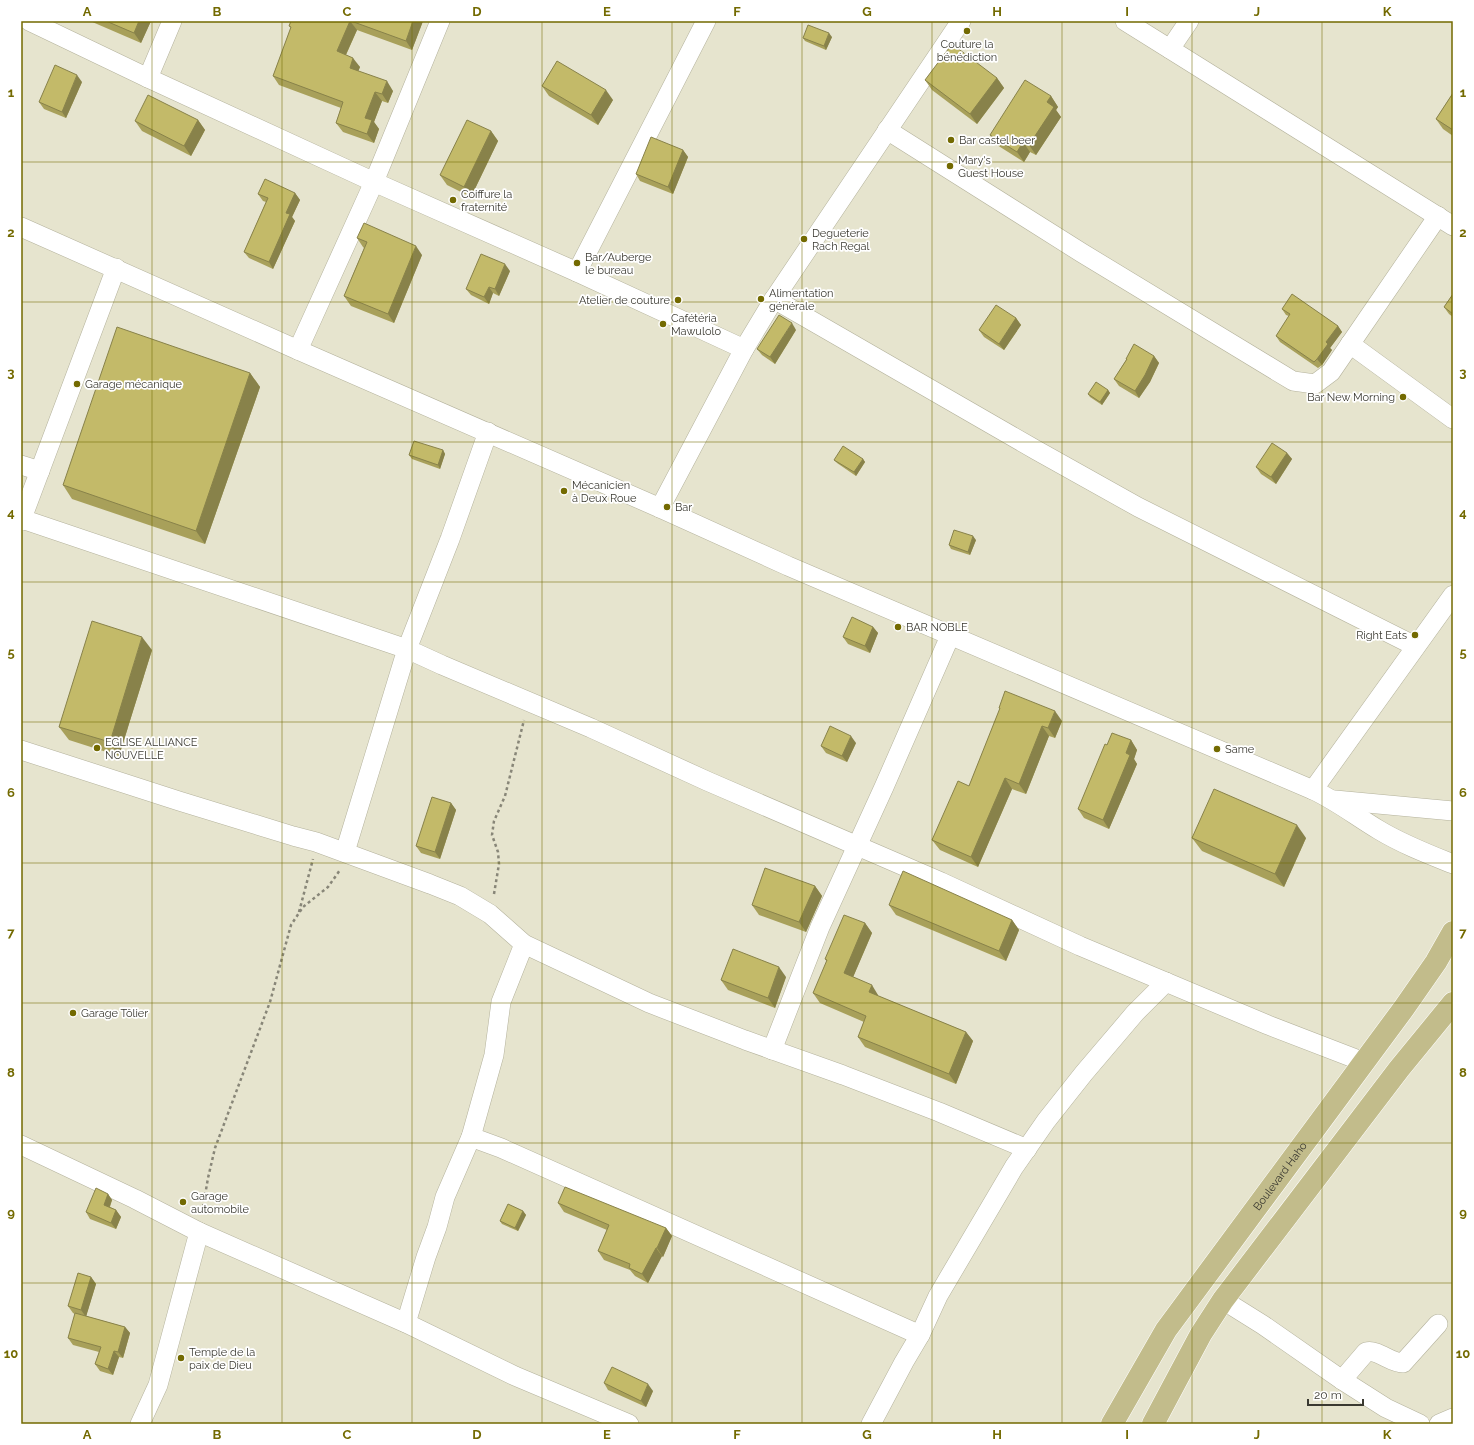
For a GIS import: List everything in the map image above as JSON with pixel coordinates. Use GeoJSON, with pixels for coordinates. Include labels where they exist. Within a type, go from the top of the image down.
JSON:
{"type":"FeatureCollection","features":[{"type":"Feature","properties":{"kind":"main road","name":"Boulevard Haho"},"geometry":{"type":"LineString","coordinates":[[1112,1424],[1166,1330],[1364,1062],[1436,962],[1453,932]]}},
{"type":"Feature","properties":{"kind":"main road"},"geometry":{"type":"LineString","coordinates":[[1153,1424],[1201,1334],[1223,1300],[1399,1069],[1453,1003]]}},
{"type":"Feature","properties":{"kind":"street"},"geometry":{"type":"LineString","coordinates":[[29,21],[148,78],[374,182],[577,272],[744,350]]}},
{"type":"Feature","properties":{"kind":"street"},"geometry":{"type":"LineString","coordinates":[[148,78],[172,21]]}},
{"type":"Feature","properties":{"kind":"street"},"geometry":{"type":"LineString","coordinates":[[298,350],[374,182],[440,21]]}},
{"type":"Feature","properties":{"kind":"street"},"geometry":{"type":"LineString","coordinates":[[577,272],[706,21]]}},
{"type":"Feature","properties":{"kind":"street"},"geometry":{"type":"LineString","coordinates":[[660,508],[744,350],[774,299],[961,21]]}},
{"type":"Feature","properties":{"kind":"street"},"geometry":{"type":"LineString","coordinates":[[887,130],[1082,253],[1293,381],[1315,384],[1331,372],[1350,344],[1445,221],[1125,21]]}},
{"type":"Feature","properties":{"kind":"street"},"geometry":{"type":"LineString","coordinates":[[1170,49],[1189,21]]}},
{"type":"Feature","properties":{"kind":"street"},"geometry":{"type":"LineString","coordinates":[[21,227],[298,350],[488,432],[795,569],[1313,790],[1333,800],[1380,831],[1425,853],[1453,864]]}},
{"type":"Feature","properties":{"kind":"street"},"geometry":{"type":"LineString","coordinates":[[116,268],[21,520],[408,649],[941,882],[1066,940],[1268,1025],[1364,1062]]}},
{"type":"Feature","properties":{"kind":"street"},"geometry":{"type":"LineString","coordinates":[[774,299],[1036,450],[1132,503],[1415,646]]}},
{"type":"Feature","properties":{"kind":"street"},"geometry":{"type":"LineString","coordinates":[[1350,344],[1453,419]]}},
{"type":"Feature","properties":{"kind":"street"},"geometry":{"type":"LineString","coordinates":[[345,852],[408,649],[450,539],[488,432]]}},
{"type":"Feature","properties":{"kind":"street"},"geometry":{"type":"LineString","coordinates":[[21,465],[40,471]]}},
{"type":"Feature","properties":{"kind":"street"},"geometry":{"type":"LineString","coordinates":[[1313,790],[1453,595]]}},
{"type":"Feature","properties":{"kind":"street"},"geometry":{"type":"LineString","coordinates":[[772,1050],[820,927],[950,636]]}},
{"type":"Feature","properties":{"kind":"street"},"geometry":{"type":"LineString","coordinates":[[21,750],[316,842],[460,896],[490,914],[524,944],[649,1003],[939,1112],[1027,1149]]}},
{"type":"Feature","properties":{"kind":"street"},"geometry":{"type":"LineString","coordinates":[[1333,800],[1453,811]]}},
{"type":"Feature","properties":{"kind":"street"},"geometry":{"type":"LineString","coordinates":[[406,1323],[446,1197],[471,1137],[494,1056],[501,1002],[524,944]]}},
{"type":"Feature","properties":{"kind":"street"},"geometry":{"type":"LineString","coordinates":[[871,1424],[920,1335],[938,1296],[963,1251],[1014,1167],[1046,1121],[1084,1073],[1135,1013],[1166,982]]}},
{"type":"Feature","properties":{"kind":"street"},"geometry":{"type":"LineString","coordinates":[[471,1137],[501,1148],[920,1335]]}},
{"type":"Feature","properties":{"kind":"street"},"geometry":{"type":"LineString","coordinates":[[21,1145],[135,1199],[199,1232],[406,1323],[515,1376],[629,1424]]}},
{"type":"Feature","properties":{"kind":"street"},"geometry":{"type":"LineString","coordinates":[[140,1424],[158,1385],[199,1232]]}},
{"type":"Feature","properties":{"kind":"street"},"geometry":{"type":"LineString","coordinates":[[1223,1300],[1263,1325],[1342,1380],[1386,1408],[1420,1424]]}},
{"type":"Feature","properties":{"kind":"street"},"geometry":{"type":"LineString","coordinates":[[1342,1380],[1366,1352],[1371,1351],[1394,1361],[1403,1362],[1438,1324]]}},
{"type":"Feature","properties":{"kind":"street"},"geometry":{"type":"LineString","coordinates":[[1439,1424],[1453,1418]]}},
{"type":"Feature","properties":{"kind":"path"},"geometry":{"type":"LineString","coordinates":[[490,914],[498,864],[498,852],[492,835],[494,821],[505,796],[530,702]]}},
{"type":"Feature","properties":{"kind":"path"},"geometry":{"type":"LineString","coordinates":[[298,915],[316,842]]}},
{"type":"Feature","properties":{"kind":"path"},"geometry":{"type":"LineString","coordinates":[[199,1232],[208,1178],[215,1148],[270,1002],[291,925],[303,908],[328,887],[340,871],[345,852]]}},
{"type":"Feature","properties":{"kind":"building"},"geometry":{"type":"Polygon","coordinates":[[[106,21],[139,21],[134,33],[106,21]]]}},
{"type":"Feature","properties":{"kind":"building"},"geometry":{"type":"Polygon","coordinates":[[[291,21],[350,21],[337,51],[353,58],[350,68],[387,81],[382,94],[375,92],[365,118],[372,120],[367,134],[336,123],[343,102],[273,76],[291,27],[289,26],[291,21]]]}},
{"type":"Feature","properties":{"kind":"building"},"geometry":{"type":"Polygon","coordinates":[[[351,21],[413,21],[406,41],[351,21]]]}},
{"type":"Feature","properties":{"kind":"building"},"geometry":{"type":"Polygon","coordinates":[[[808,25],[829,33],[824,46],[803,38],[808,25]]]}},
{"type":"Feature","properties":{"kind":"building"},"geometry":{"type":"Polygon","coordinates":[[[952,44],[997,78],[970,114],[925,80],[952,44]]]}},
{"type":"Feature","properties":{"kind":"building"},"geometry":{"type":"Polygon","coordinates":[[[557,61],[606,90],[591,115],[542,86],[557,61]]]}},
{"type":"Feature","properties":{"kind":"building"},"geometry":{"type":"Polygon","coordinates":[[[55,65],[77,75],[62,112],[39,102],[55,65]]]}},
{"type":"Feature","properties":{"kind":"building"},"geometry":{"type":"Polygon","coordinates":[[[1025,80],[1051,96],[1047,102],[1054,107],[1029,145],[1023,142],[1017,152],[990,135],[1025,80]]]}},
{"type":"Feature","properties":{"kind":"building"},"geometry":{"type":"Polygon","coordinates":[[[1453,93],[1453,130],[1436,119],[1453,93]]]}},
{"type":"Feature","properties":{"kind":"building"},"geometry":{"type":"Polygon","coordinates":[[[148,95],[198,120],[184,146],[135,121],[148,95]]]}},
{"type":"Feature","properties":{"kind":"building"},"geometry":{"type":"Polygon","coordinates":[[[467,120],[491,131],[464,187],[440,175],[467,120]]]}},
{"type":"Feature","properties":{"kind":"building"},"geometry":{"type":"Polygon","coordinates":[[[651,137],[683,150],[668,187],[636,174],[651,137]]]}},
{"type":"Feature","properties":{"kind":"building"},"geometry":{"type":"Polygon","coordinates":[[[265,179],[295,193],[286,213],[290,214],[269,262],[244,252],[268,198],[258,194],[265,179]]]}},
{"type":"Feature","properties":{"kind":"building"},"geometry":{"type":"Polygon","coordinates":[[[364,223],[416,246],[388,314],[344,296],[367,242],[357,238],[364,223]]]}},
{"type":"Feature","properties":{"kind":"building"},"geometry":{"type":"Polygon","coordinates":[[[481,254],[505,264],[495,289],[489,287],[484,297],[466,289],[481,254]]]}},
{"type":"Feature","properties":{"kind":"building"},"geometry":{"type":"Polygon","coordinates":[[[1292,294],[1338,326],[1326,342],[1328,344],[1314,362],[1276,336],[1290,314],[1282,309],[1292,294]]]}},
{"type":"Feature","properties":{"kind":"building"},"geometry":{"type":"Polygon","coordinates":[[[1453,294],[1453,314],[1444,307],[1453,294]]]}},
{"type":"Feature","properties":{"kind":"building"},"geometry":{"type":"Polygon","coordinates":[[[996,305],[1016,318],[999,344],[979,330],[996,305]]]}},
{"type":"Feature","properties":{"kind":"building"},"geometry":{"type":"Polygon","coordinates":[[[779,315],[792,323],[770,357],[757,349],[779,315]]]}},
{"type":"Feature","properties":{"kind":"building"},"geometry":{"type":"Polygon","coordinates":[[[117,327],[250,373],[196,531],[63,485],[117,327]]]}},
{"type":"Feature","properties":{"kind":"building"},"geometry":{"type":"Polygon","coordinates":[[[1134,344],[1154,356],[1135,391],[1114,379],[1127,359],[1134,344]]]}},
{"type":"Feature","properties":{"kind":"building"},"geometry":{"type":"Polygon","coordinates":[[[1096,382],[1108,390],[1100,402],[1088,394],[1096,382]]]}},
{"type":"Feature","properties":{"kind":"building"},"geometry":{"type":"Polygon","coordinates":[[[414,441],[443,450],[438,465],[409,455],[414,441]]]}},
{"type":"Feature","properties":{"kind":"building"},"geometry":{"type":"Polygon","coordinates":[[[1272,443],[1287,453],[1271,477],[1256,467],[1272,443]]]}},
{"type":"Feature","properties":{"kind":"building"},"geometry":{"type":"Polygon","coordinates":[[[843,446],[863,459],[854,472],[834,460],[843,446]]]}},
{"type":"Feature","properties":{"kind":"building"},"geometry":{"type":"Polygon","coordinates":[[[954,530],[973,536],[968,552],[949,545],[954,530]]]}},
{"type":"Feature","properties":{"kind":"building"},"geometry":{"type":"Polygon","coordinates":[[[852,617],[873,627],[865,646],[843,637],[852,617]]]}},
{"type":"Feature","properties":{"kind":"building"},"geometry":{"type":"Polygon","coordinates":[[[92,621],[142,637],[110,742],[59,727],[92,621]]]}},
{"type":"Feature","properties":{"kind":"building"},"geometry":{"type":"Polygon","coordinates":[[[1005,691],[1055,711],[1048,728],[1042,726],[1019,784],[1005,778],[971,857],[932,840],[958,781],[969,786],[1000,708],[1005,691]]]}},
{"type":"Feature","properties":{"kind":"building"},"geometry":{"type":"Polygon","coordinates":[[[830,726],[851,736],[842,756],[821,746],[830,726]]]}},
{"type":"Feature","properties":{"kind":"building"},"geometry":{"type":"Polygon","coordinates":[[[1112,733],[1131,740],[1126,753],[1130,755],[1103,820],[1078,809],[1105,744],[1107,745],[1112,733]]]}},
{"type":"Feature","properties":{"kind":"building"},"geometry":{"type":"Polygon","coordinates":[[[1214,789],[1297,825],[1275,874],[1192,838],[1214,789]]]}},
{"type":"Feature","properties":{"kind":"building"},"geometry":{"type":"Polygon","coordinates":[[[432,797],[451,803],[435,852],[416,846],[432,797]]]}},
{"type":"Feature","properties":{"kind":"building"},"geometry":{"type":"Polygon","coordinates":[[[765,868],[815,886],[799,922],[752,905],[765,868]]]}},
{"type":"Feature","properties":{"kind":"building"},"geometry":{"type":"Polygon","coordinates":[[[903,871],[1012,920],[999,951],[889,905],[903,871]]]}},
{"type":"Feature","properties":{"kind":"building"},"geometry":{"type":"Polygon","coordinates":[[[844,915],[865,923],[844,973],[872,985],[869,992],[966,1032],[949,1074],[858,1037],[866,1016],[813,993],[827,960],[825,959],[844,915]]]}},
{"type":"Feature","properties":{"kind":"building"},"geometry":{"type":"Polygon","coordinates":[[[733,949],[779,967],[768,998],[721,980],[733,949]]]}},
{"type":"Feature","properties":{"kind":"building"},"geometry":{"type":"Polygon","coordinates":[[[565,1187],[666,1228],[657,1248],[642,1274],[629,1268],[630,1264],[598,1251],[609,1225],[558,1203],[565,1187]]]}},
{"type":"Feature","properties":{"kind":"building"},"geometry":{"type":"Polygon","coordinates":[[[96,1188],[108,1194],[104,1205],[116,1210],[111,1223],[86,1212],[96,1188]]]}},
{"type":"Feature","properties":{"kind":"building"},"geometry":{"type":"Polygon","coordinates":[[[508,1204],[523,1211],[515,1228],[500,1221],[508,1204]]]}},
{"type":"Feature","properties":{"kind":"building"},"geometry":{"type":"Polygon","coordinates":[[[78,1273],[91,1277],[81,1310],[68,1306],[78,1273]]]}},
{"type":"Feature","properties":{"kind":"building"},"geometry":{"type":"Polygon","coordinates":[[[75,1313],[125,1327],[118,1352],[114,1351],[108,1369],[95,1364],[101,1347],[68,1338],[75,1313]]]}},
{"type":"Feature","properties":{"kind":"building"},"geometry":{"type":"Polygon","coordinates":[[[612,1367],[648,1384],[641,1401],[604,1383],[612,1367]]]}},
{"type":"Feature","properties":{"kind":"place","name":"Couture la bénédiction"},"geometry":{"type":"Point","coordinates":[967,31]}},
{"type":"Feature","properties":{"kind":"place","name":"Bar castel beer"},"geometry":{"type":"Point","coordinates":[951,140]}},
{"type":"Feature","properties":{"kind":"place","name":"Mary's Guest House"},"geometry":{"type":"Point","coordinates":[950,166]}},
{"type":"Feature","properties":{"kind":"place","name":"Coiffure la fraternité"},"geometry":{"type":"Point","coordinates":[453,200]}},
{"type":"Feature","properties":{"kind":"place","name":"Degueterie Rach Regal"},"geometry":{"type":"Point","coordinates":[804,239]}},
{"type":"Feature","properties":{"kind":"place","name":"Bar/Auberge le bureau"},"geometry":{"type":"Point","coordinates":[577,263]}},
{"type":"Feature","properties":{"kind":"place","name":"Alimentation générale"},"geometry":{"type":"Point","coordinates":[761,299]}},
{"type":"Feature","properties":{"kind":"place","name":"Atelier de couture"},"geometry":{"type":"Point","coordinates":[678,300]}},
{"type":"Feature","properties":{"kind":"place","name":"Cafétéria Mawulolo"},"geometry":{"type":"Point","coordinates":[663,324]}},
{"type":"Feature","properties":{"kind":"place","name":"Garage mécanique"},"geometry":{"type":"Point","coordinates":[77,384]}},
{"type":"Feature","properties":{"kind":"place","name":"Bar New Morning"},"geometry":{"type":"Point","coordinates":[1403,397]}},
{"type":"Feature","properties":{"kind":"place","name":"Mécanicien à Deux Roue"},"geometry":{"type":"Point","coordinates":[564,491]}},
{"type":"Feature","properties":{"kind":"place","name":"Bar"},"geometry":{"type":"Point","coordinates":[667,507]}},
{"type":"Feature","properties":{"kind":"place","name":"BAR NOBLE"},"geometry":{"type":"Point","coordinates":[898,627]}},
{"type":"Feature","properties":{"kind":"place","name":"Right Eats"},"geometry":{"type":"Point","coordinates":[1415,635]}},
{"type":"Feature","properties":{"kind":"place","name":"EGLISE ALLIANCE NOUVELLE"},"geometry":{"type":"Point","coordinates":[97,748]}},
{"type":"Feature","properties":{"kind":"place","name":"Same"},"geometry":{"type":"Point","coordinates":[1217,749]}},
{"type":"Feature","properties":{"kind":"place","name":"Garage Tôlier"},"geometry":{"type":"Point","coordinates":[73,1013]}},
{"type":"Feature","properties":{"kind":"place","name":"Garage automobile"},"geometry":{"type":"Point","coordinates":[183,1202]}},
{"type":"Feature","properties":{"kind":"place","name":"Temple de la paix de Dieu"},"geometry":{"type":"Point","coordinates":[181,1358]}}]}
